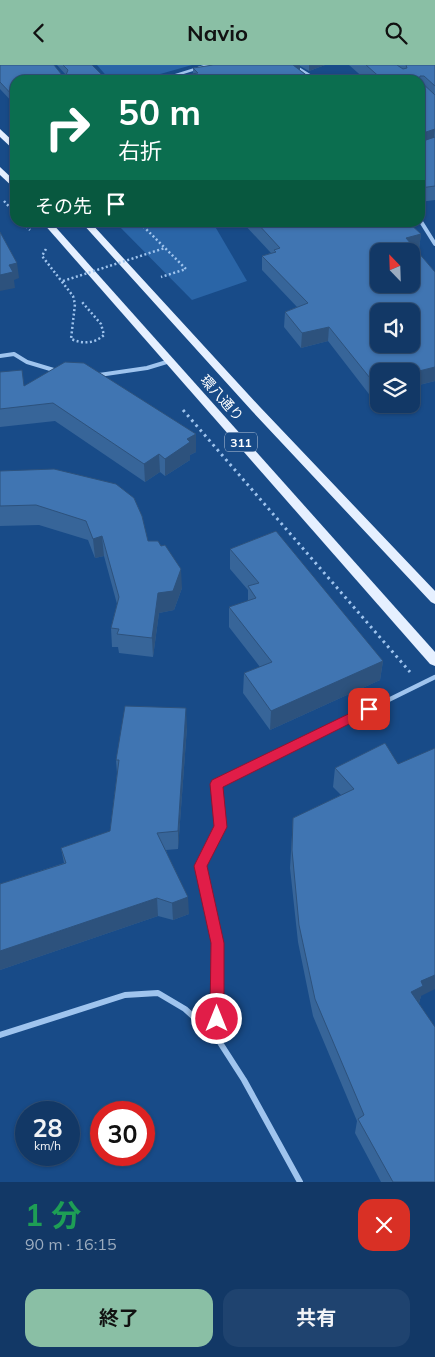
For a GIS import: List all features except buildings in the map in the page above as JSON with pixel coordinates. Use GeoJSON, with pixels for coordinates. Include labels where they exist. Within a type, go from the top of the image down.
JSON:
{"type":"FeatureCollection","features":[{"type":"Feature","properties":{"kind":"main road"},"geometry":{"type":"LineString","coordinates":[[0,132],[10,143]]}},
{"type":"Feature","properties":{"kind":"main road"},"geometry":{"type":"LineString","coordinates":[[0,170],[10,181]]}},
{"type":"Feature","properties":{"kind":"main road","name":"環八通り"},"geometry":{"type":"LineString","coordinates":[[51,227],[435,661]]}},
{"type":"Feature","properties":{"kind":"main road","name":"環八通り"},"geometry":{"type":"LineString","coordinates":[[90,227],[256,409],[435,599]]}},
{"type":"Feature","properties":{"kind":"street"},"geometry":{"type":"LineString","coordinates":[[292,65],[308,75]]}},
{"type":"Feature","properties":{"kind":"street"},"geometry":{"type":"LineString","coordinates":[[425,227],[435,244]]}},
{"type":"Feature","properties":{"kind":"street"},"geometry":{"type":"LineString","coordinates":[[217,1038],[218,943],[200,866],[220,827],[217,784],[435,677]]}},
{"type":"Feature","properties":{"kind":"street"},"geometry":{"type":"LineString","coordinates":[[0,1035],[124,995],[158,993],[185,1009],[217,1038],[244,1080],[300,1182]]}},
{"type":"Feature","properties":{"kind":"lane"},"geometry":{"type":"LineString","coordinates":[[176,75],[208,65]]}},
{"type":"Feature","properties":{"kind":"lane"},"geometry":{"type":"LineString","coordinates":[[0,356],[14,354],[27,362],[62,372]]}},
{"type":"Feature","properties":{"kind":"lane"},"geometry":{"type":"LineString","coordinates":[[96,375],[147,368],[170,361]]}},
{"type":"Feature","properties":{"kind":"path"},"geometry":{"type":"LineString","coordinates":[[0,197],[10,208]]}},
{"type":"Feature","properties":{"kind":"path"},"geometry":{"type":"LineString","coordinates":[[26,227],[34,236]]}},
{"type":"Feature","properties":{"kind":"path"},"geometry":{"type":"LineString","coordinates":[[144,227],[186,269],[158,277]]}},
{"type":"Feature","properties":{"kind":"path"},"geometry":{"type":"LineString","coordinates":[[40,242],[52,256]]}},
{"type":"Feature","properties":{"kind":"path"},"geometry":{"type":"LineString","coordinates":[[62,281],[165,248]]}},
{"type":"Feature","properties":{"kind":"path"},"geometry":{"type":"LineString","coordinates":[[46,249],[42,256],[73,296],[75,304],[71,339],[83,343],[99,340],[104,335],[103,328],[82,302]]}},
{"type":"Feature","properties":{"kind":"path"},"geometry":{"type":"LineString","coordinates":[[65,271],[77,285]]}},
{"type":"Feature","properties":{"kind":"path"},"geometry":{"type":"LineString","coordinates":[[180,405],[420,684]]}},
{"type":"Feature","properties":{"kind":"shaded area"},"geometry":{"type":"Polygon","coordinates":[[[97,65],[192,65],[157,75],[106,75],[97,65]]]}},
{"type":"Feature","properties":{"kind":"shaded area"},"geometry":{"type":"Polygon","coordinates":[[[120,227],[215,227],[247,281],[192,300],[120,227]]]}},
{"type":"Feature","properties":{"kind":"route"},"geometry":{"type":"LineString","coordinates":[[217,1019],[218,943],[200,866],[220,827],[217,784],[369,709]]}}]}
